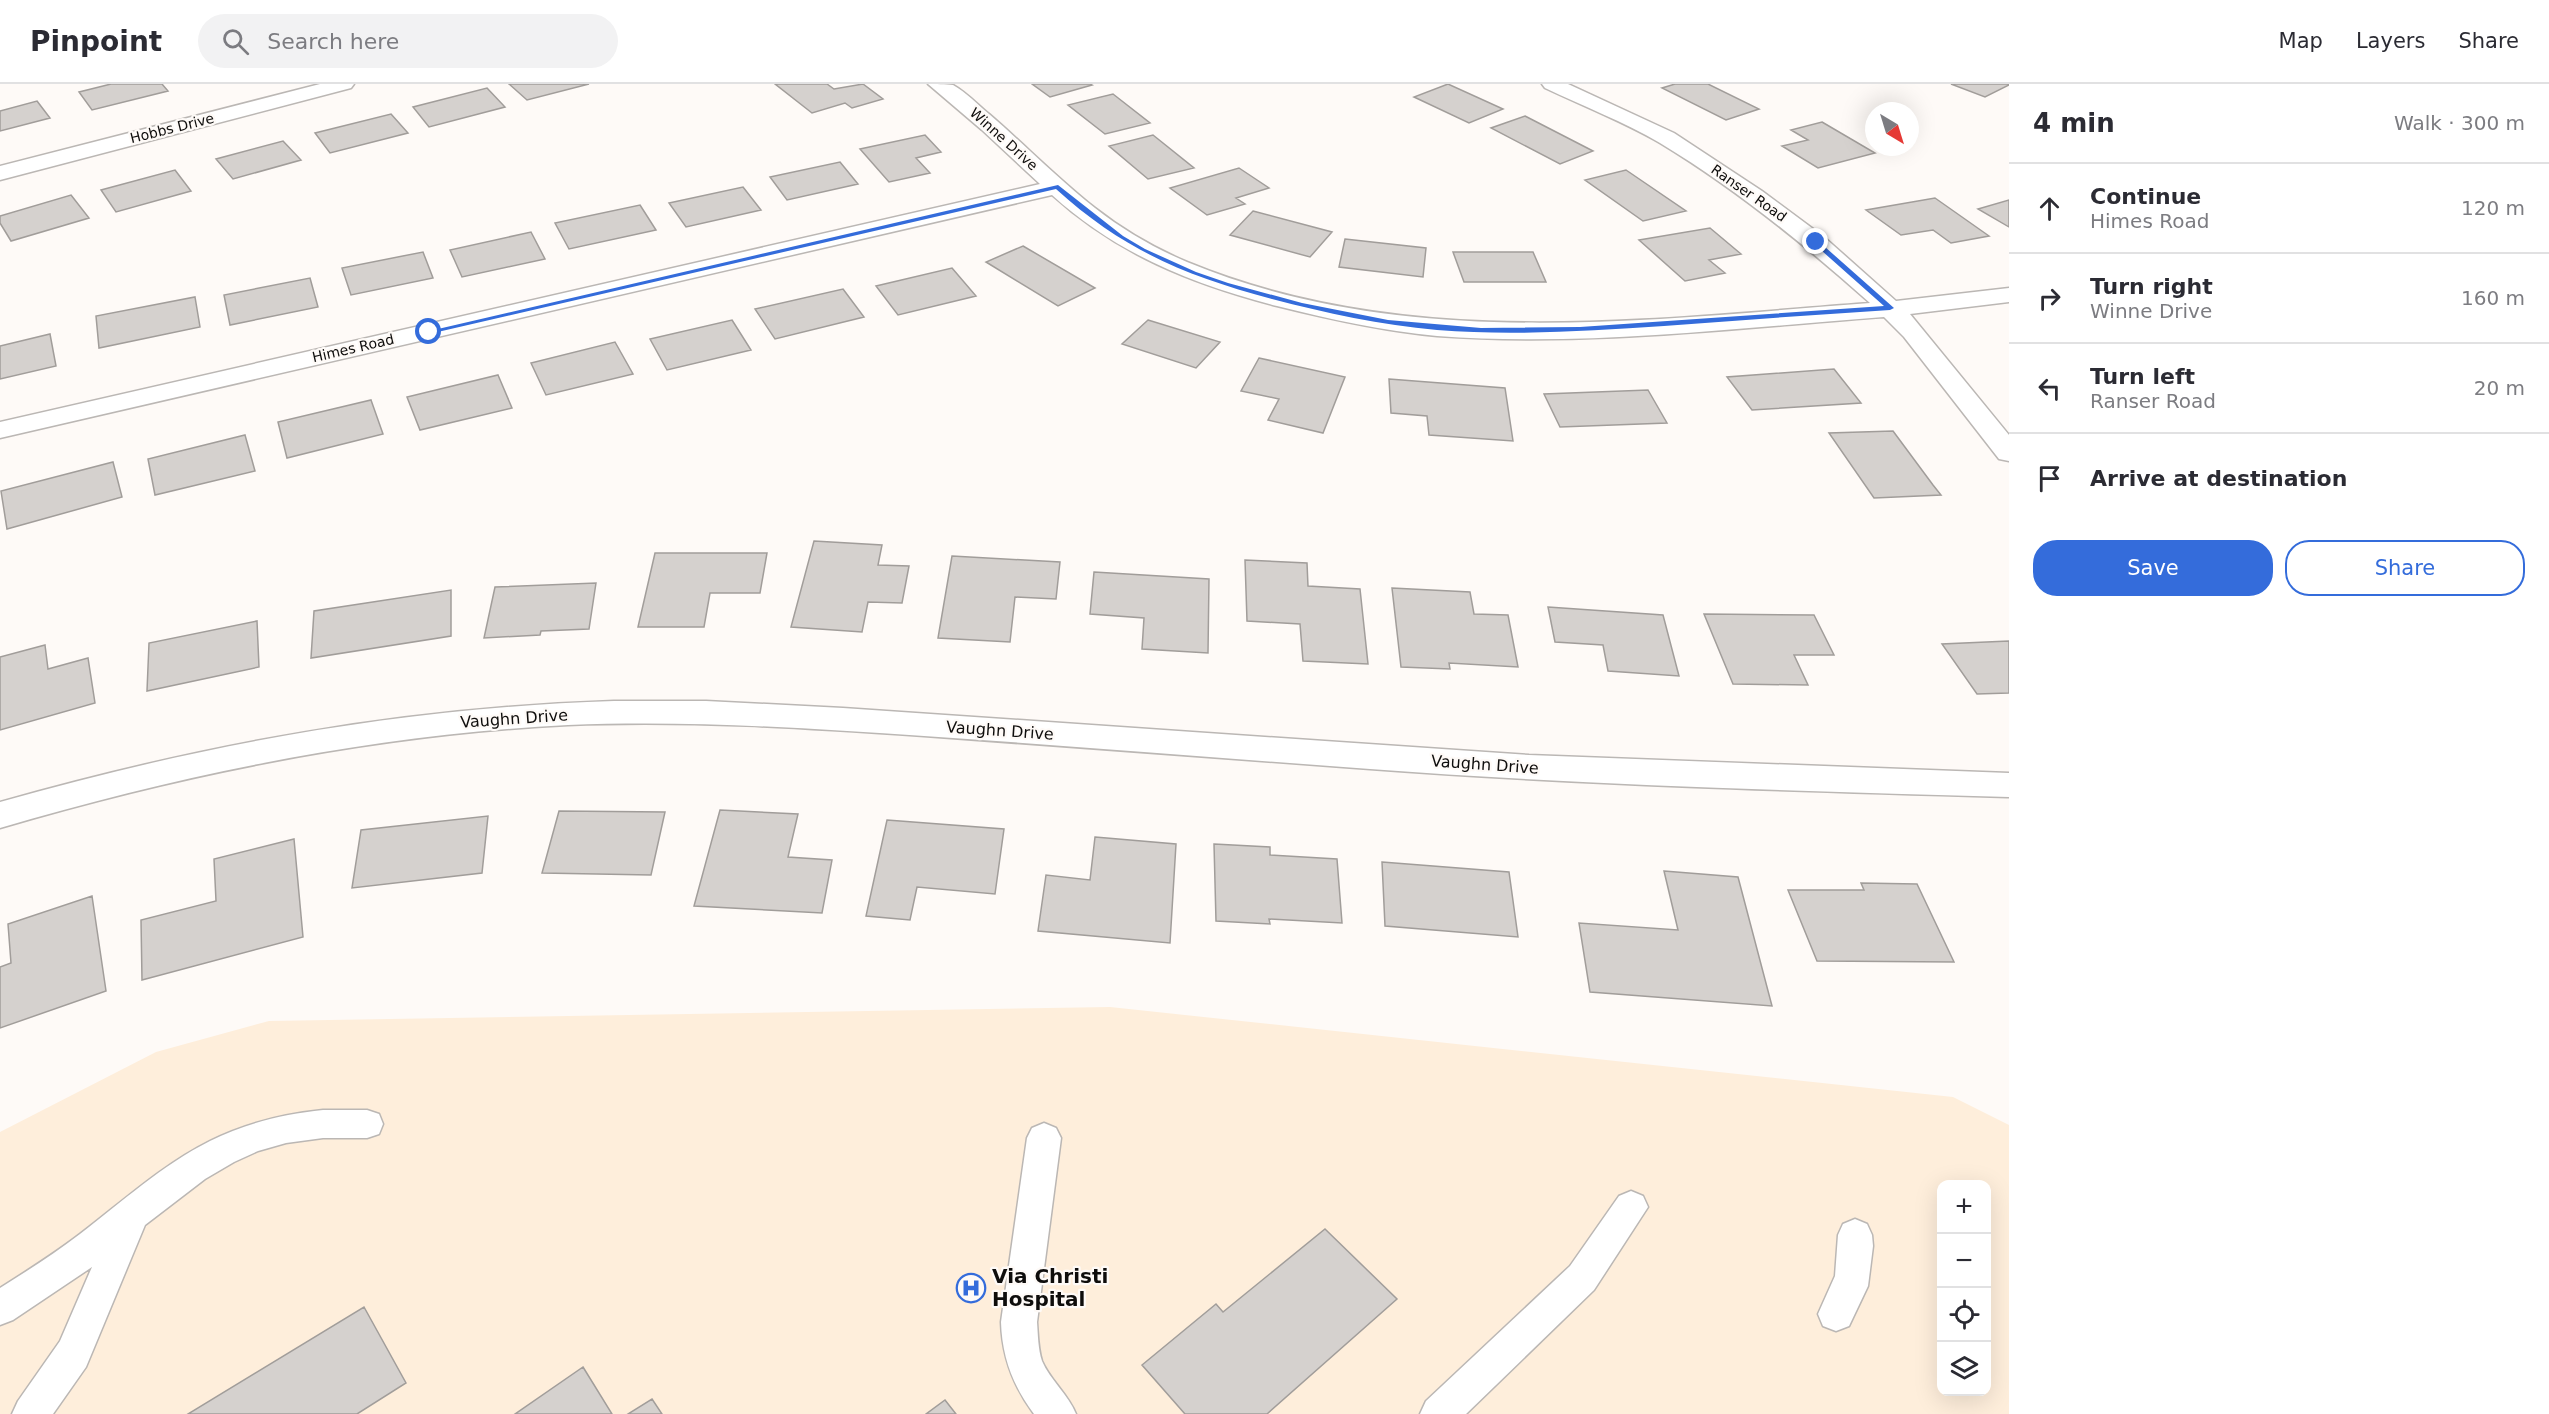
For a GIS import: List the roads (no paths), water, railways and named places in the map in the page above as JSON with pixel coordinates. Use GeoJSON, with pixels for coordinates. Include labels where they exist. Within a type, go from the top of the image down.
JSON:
{"type":"FeatureCollection","features":[{"type":"Feature","properties":{"kind":"street","name":"Hobbs Drive"},"geometry":{"type":"LineString","coordinates":[[0,173],[344,84]]}},
{"type":"Feature","properties":{"kind":"street","name":"Winne Drive"},"geometry":{"type":"LineString","coordinates":[[938,84],[993,127],[1081,208],[1120,237],[1143,250],[1194,273],[1257,294],[1388,322],[1481,330],[1580,329],[1890,308],[2009,294]]}},
{"type":"Feature","properties":{"kind":"street","name":"Ranser Road"},"geometry":{"type":"LineString","coordinates":[[1552,84],[1633,121],[1693,155],[1816,242],[1890,308],[1949,375],[2009,453]]}},
{"type":"Feature","properties":{"kind":"street","name":"Himes Road"},"geometry":{"type":"LineString","coordinates":[[0,430],[1058,187]]}},
{"type":"Feature","properties":{"kind":"street","name":"Vaughn Drive"},"geometry":{"type":"LineString","coordinates":[[0,815],[140,776],[318,739],[416,726],[570,714],[645,712],[858,720],[1637,774],[2009,785]]}},
{"type":"Feature","properties":{"kind":"lane"},"geometry":{"type":"LineString","coordinates":[[0,1308],[73,1261],[160,1190],[200,1162],[240,1141],[281,1128],[345,1123],[367,1124]]}},
{"type":"Feature","properties":{"kind":"lane"},"geometry":{"type":"LineString","coordinates":[[1044,1138],[1019,1322],[1019,1345],[1024,1367],[1057,1414]]}},
{"type":"Feature","properties":{"kind":"lane"},"geometry":{"type":"LineString","coordinates":[[1439,1414],[1582,1278],[1631,1208]]}},
{"type":"Feature","properties":{"kind":"lane"},"geometry":{"type":"LineString","coordinates":[[31,1414],[73,1354],[132,1213]]}},
{"type":"Feature","properties":{"kind":"lane"},"geometry":{"type":"LineString","coordinates":[[1836,1314],[1852,1286],[1855,1270],[1855,1235]]}},
{"type":"Feature","properties":{"kind":"place","name":"Via Christi Hospital"},"geometry":{"type":"Point","coordinates":[971,1288]}}]}
